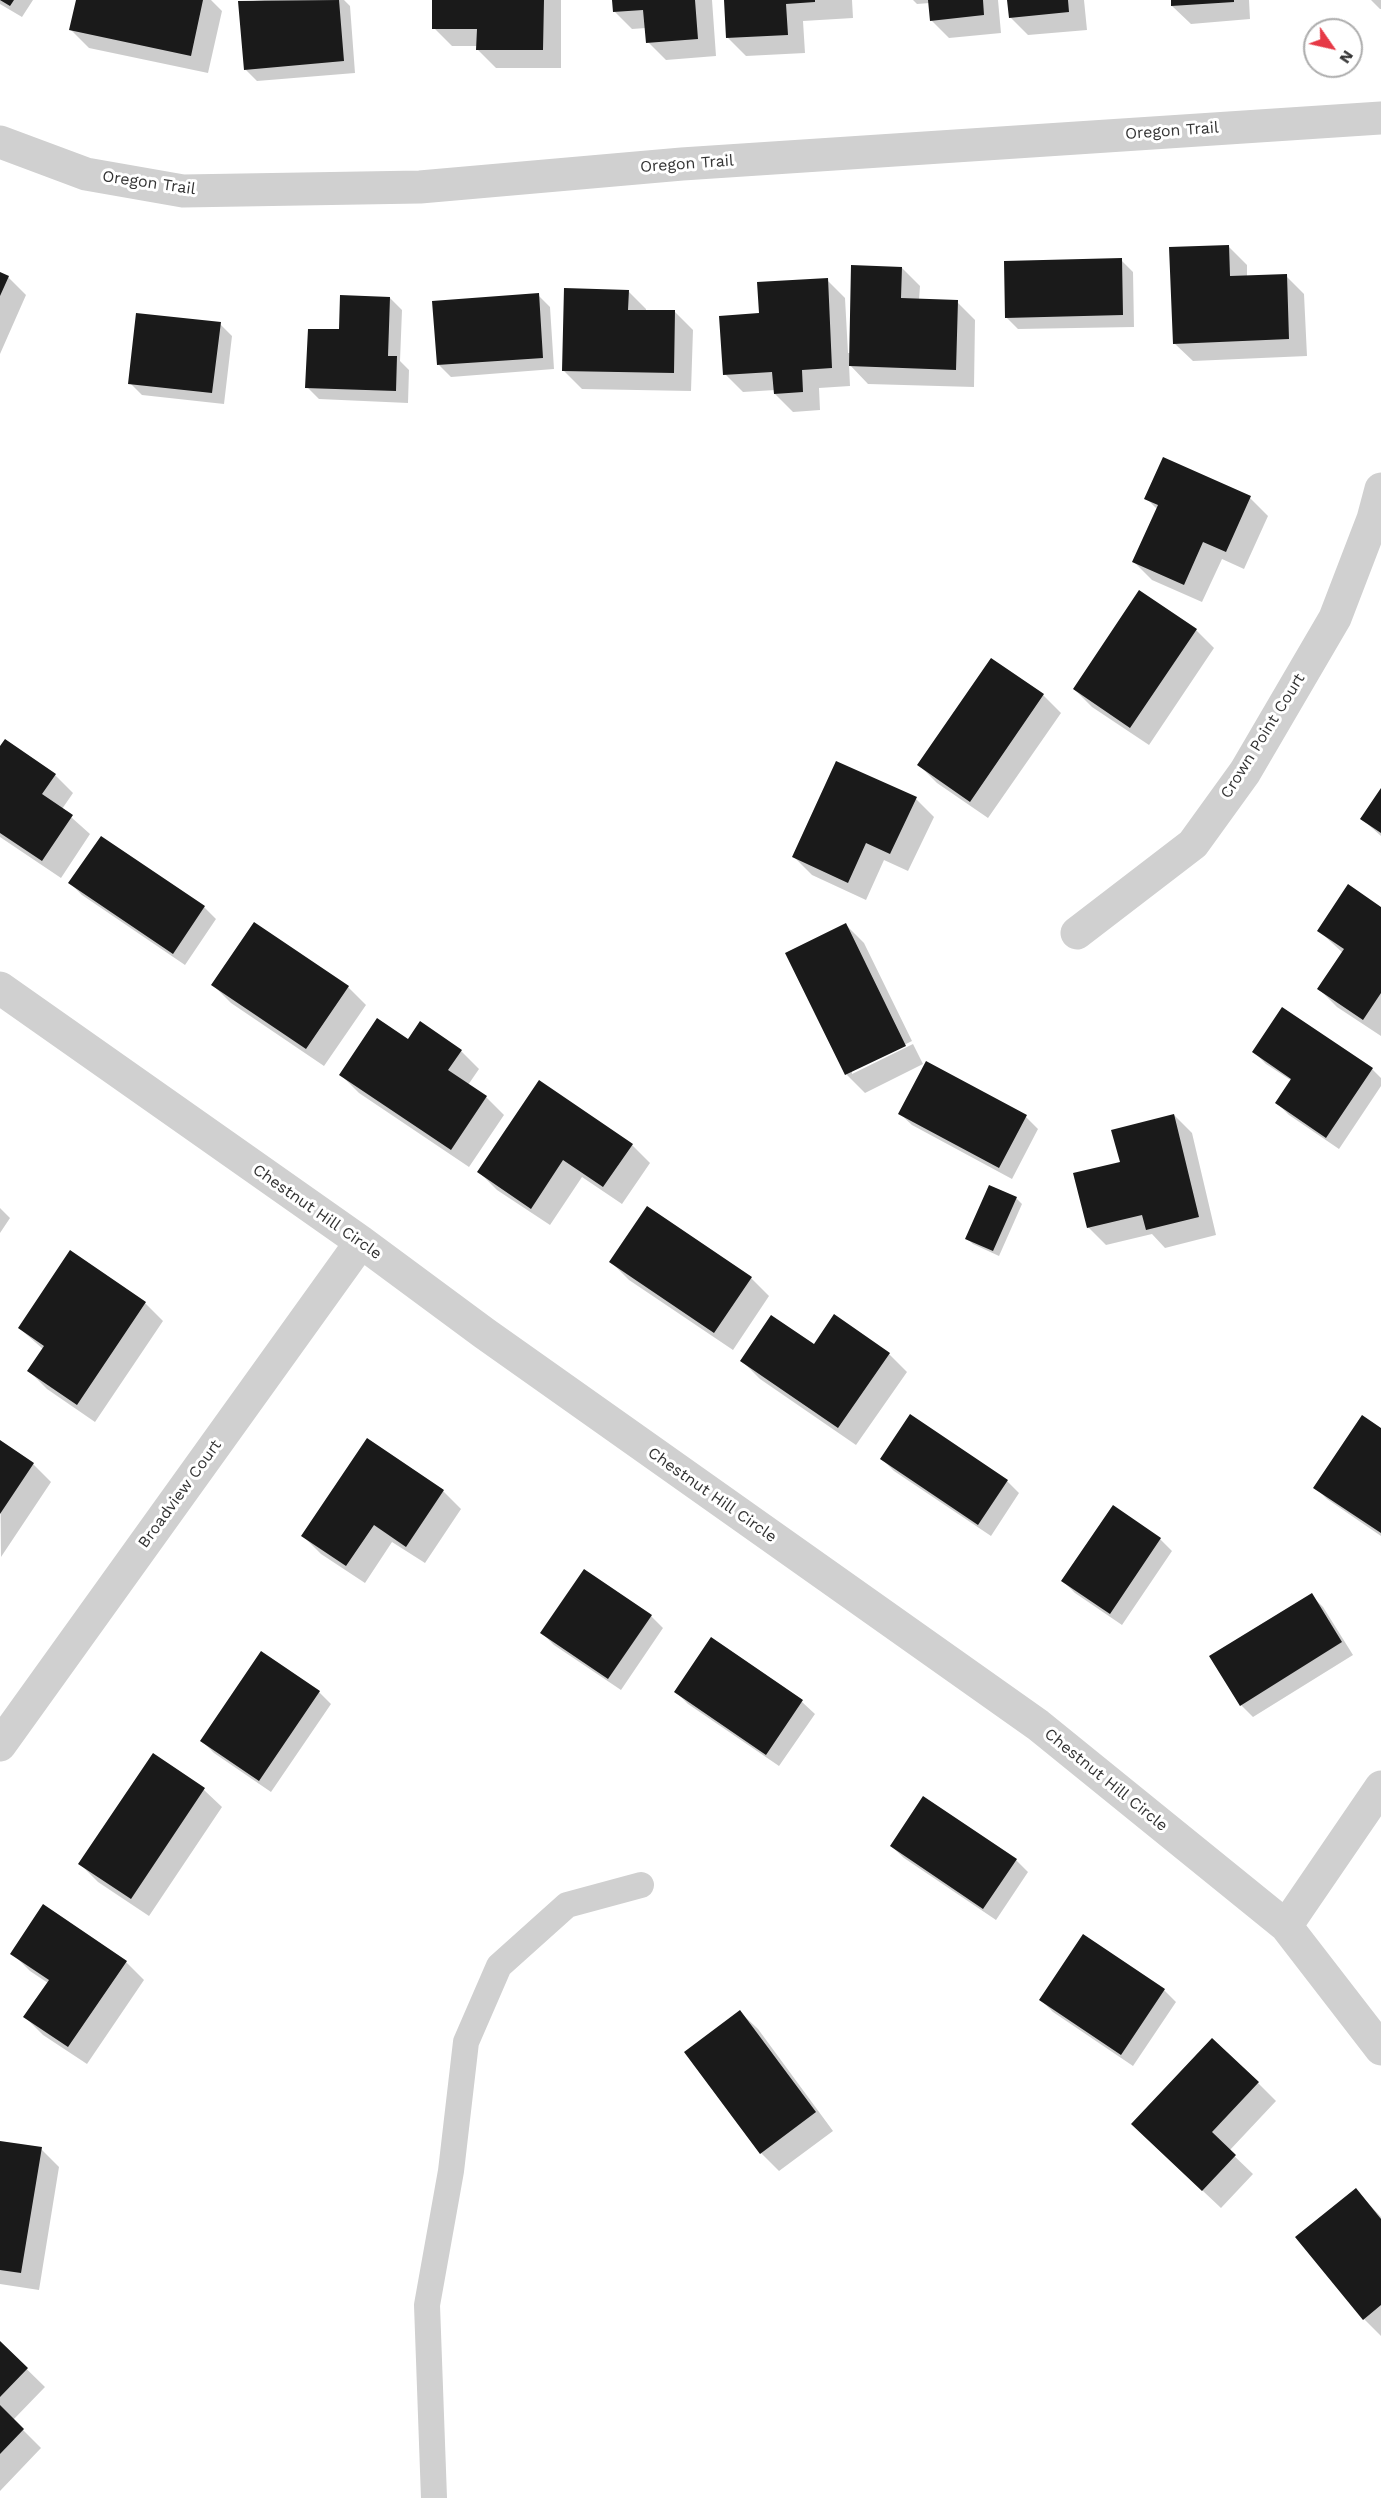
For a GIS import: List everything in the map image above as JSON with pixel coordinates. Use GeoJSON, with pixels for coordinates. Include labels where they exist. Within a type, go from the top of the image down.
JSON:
{"type":"FeatureCollection","features":[{"type":"Feature","properties":{"kind":"street","name":"Oregon Trail"},"geometry":{"type":"LineString","coordinates":[[0,142],[86,174],[183,191],[420,187],[694,163],[1381,118]]}},
{"type":"Feature","properties":{"kind":"street","name":"Crown Point Court"},"geometry":{"type":"LineString","coordinates":[[1077,933],[1193,844],[1245,772],[1335,618],[1373,519],[1381,489]]}},
{"type":"Feature","properties":{"kind":"street","name":"Chestnut Hill Circle"},"geometry":{"type":"LineString","coordinates":[[0,988],[361,1242],[493,1340],[1038,1725],[1286,1926],[1381,2049]]}},
{"type":"Feature","properties":{"kind":"street","name":"Broadview Court"},"geometry":{"type":"LineString","coordinates":[[0,1745],[361,1242]]}},
{"type":"Feature","properties":{"kind":"street"},"geometry":{"type":"LineString","coordinates":[[1286,1926],[1381,1788]]}},
{"type":"Feature","properties":{"kind":"lane"},"geometry":{"type":"LineString","coordinates":[[434,2498],[427,2305],[451,2171],[466,2042],[499,1966],[550,1920],[567,1905],[641,1886]]}},
{"type":"Feature","properties":{"kind":"building"},"geometry":{"type":"Polygon","coordinates":[[[0,0],[14,0],[10,6],[0,0]]]}},
{"type":"Feature","properties":{"kind":"building"},"geometry":{"type":"Polygon","coordinates":[[[76,0],[203,0],[191,56],[69,30],[76,0]]]}},
{"type":"Feature","properties":{"kind":"building"},"geometry":{"type":"Polygon","coordinates":[[[339,0],[344,61],[244,70],[238,1],[339,0]]]}},
{"type":"Feature","properties":{"kind":"building"},"geometry":{"type":"Polygon","coordinates":[[[432,0],[544,0],[543,50],[476,50],[477,29],[432,29],[432,0]]]}},
{"type":"Feature","properties":{"kind":"building"},"geometry":{"type":"Polygon","coordinates":[[[612,0],[695,0],[698,39],[646,43],[643,10],[613,12],[612,0]]]}},
{"type":"Feature","properties":{"kind":"building"},"geometry":{"type":"Polygon","coordinates":[[[724,0],[815,0],[815,2],[786,4],[788,35],[726,38],[724,0]]]}},
{"type":"Feature","properties":{"kind":"building"},"geometry":{"type":"Polygon","coordinates":[[[928,0],[983,0],[984,15],[930,21],[928,0]]]}},
{"type":"Feature","properties":{"kind":"building"},"geometry":{"type":"Polygon","coordinates":[[[1007,0],[1068,0],[1069,12],[1009,18],[1007,0]]]}},
{"type":"Feature","properties":{"kind":"building"},"geometry":{"type":"Polygon","coordinates":[[[1171,0],[1234,0],[1234,2],[1171,6],[1171,0]]]}},
{"type":"Feature","properties":{"kind":"building"},"geometry":{"type":"Polygon","coordinates":[[[1229,245],[1230,276],[1287,274],[1289,339],[1173,344],[1169,247],[1229,245]]]}},
{"type":"Feature","properties":{"kind":"building"},"geometry":{"type":"Polygon","coordinates":[[[1122,258],[1123,315],[1005,318],[1004,261],[1122,258]]]}},
{"type":"Feature","properties":{"kind":"building"},"geometry":{"type":"Polygon","coordinates":[[[851,265],[902,267],[901,298],[958,300],[956,370],[849,366],[851,265]]]}},
{"type":"Feature","properties":{"kind":"building"},"geometry":{"type":"Polygon","coordinates":[[[0,272],[9,276],[0,296],[0,272]]]}},
{"type":"Feature","properties":{"kind":"building"},"geometry":{"type":"Polygon","coordinates":[[[828,278],[832,368],[802,370],[803,392],[774,394],[772,372],[723,375],[719,316],[759,313],[757,282],[828,278]]]}},
{"type":"Feature","properties":{"kind":"building"},"geometry":{"type":"Polygon","coordinates":[[[564,288],[629,290],[628,310],[675,310],[674,373],[562,371],[564,288]]]}},
{"type":"Feature","properties":{"kind":"building"},"geometry":{"type":"Polygon","coordinates":[[[539,293],[543,358],[437,365],[432,301],[539,293]]]}},
{"type":"Feature","properties":{"kind":"building"},"geometry":{"type":"Polygon","coordinates":[[[340,295],[390,297],[388,356],[397,356],[396,391],[305,388],[308,329],[339,329],[340,295]]]}},
{"type":"Feature","properties":{"kind":"building"},"geometry":{"type":"Polygon","coordinates":[[[136,313],[221,322],[212,393],[128,384],[136,313]]]}},
{"type":"Feature","properties":{"kind":"building"},"geometry":{"type":"Polygon","coordinates":[[[1163,457],[1251,496],[1226,552],[1203,542],[1184,585],[1132,562],[1158,505],[1144,499],[1163,457]]]}},
{"type":"Feature","properties":{"kind":"building"},"geometry":{"type":"Polygon","coordinates":[[[1139,590],[1197,629],[1130,728],[1073,689],[1139,590]]]}},
{"type":"Feature","properties":{"kind":"building"},"geometry":{"type":"Polygon","coordinates":[[[991,658],[1044,694],[970,802],[917,765],[991,658]]]}},
{"type":"Feature","properties":{"kind":"building"},"geometry":{"type":"Polygon","coordinates":[[[5,739],[56,774],[42,794],[73,815],[42,861],[0,833],[0,746],[5,739]]]}},
{"type":"Feature","properties":{"kind":"building"},"geometry":{"type":"Polygon","coordinates":[[[836,761],[917,797],[890,854],[866,843],[848,883],[792,857],[836,761]]]}},
{"type":"Feature","properties":{"kind":"building"},"geometry":{"type":"Polygon","coordinates":[[[1381,788],[1381,833],[1360,819],[1381,788]]]}},
{"type":"Feature","properties":{"kind":"building"},"geometry":{"type":"Polygon","coordinates":[[[101,836],[205,906],[173,954],[68,883],[101,836]]]}},
{"type":"Feature","properties":{"kind":"building"},"geometry":{"type":"Polygon","coordinates":[[[1348,884],[1381,907],[1381,993],[1363,1020],[1317,989],[1344,949],[1317,931],[1348,884]]]}},
{"type":"Feature","properties":{"kind":"building"},"geometry":{"type":"Polygon","coordinates":[[[254,922],[349,986],[306,1049],[211,985],[254,922]]]}},
{"type":"Feature","properties":{"kind":"building"},"geometry":{"type":"Polygon","coordinates":[[[846,923],[906,1046],[845,1075],[785,953],[846,923]]]}},
{"type":"Feature","properties":{"kind":"building"},"geometry":{"type":"Polygon","coordinates":[[[1282,1007],[1373,1068],[1326,1138],[1275,1103],[1291,1079],[1252,1052],[1282,1007]]]}},
{"type":"Feature","properties":{"kind":"building"},"geometry":{"type":"Polygon","coordinates":[[[377,1018],[408,1039],[420,1021],[462,1050],[448,1070],[487,1096],[451,1150],[339,1075],[377,1018]]]}},
{"type":"Feature","properties":{"kind":"building"},"geometry":{"type":"Polygon","coordinates":[[[926,1061],[1027,1115],[999,1168],[898,1114],[926,1061]]]}},
{"type":"Feature","properties":{"kind":"building"},"geometry":{"type":"Polygon","coordinates":[[[539,1080],[633,1144],[603,1187],[563,1160],[531,1209],[477,1172],[539,1080]]]}},
{"type":"Feature","properties":{"kind":"building"},"geometry":{"type":"Polygon","coordinates":[[[1174,1114],[1199,1217],[1146,1230],[1142,1215],[1087,1228],[1073,1173],[1120,1162],[1111,1130],[1174,1114]]]}},
{"type":"Feature","properties":{"kind":"building"},"geometry":{"type":"Polygon","coordinates":[[[989,1185],[1017,1197],[993,1251],[965,1239],[989,1185]]]}},
{"type":"Feature","properties":{"kind":"building"},"geometry":{"type":"Polygon","coordinates":[[[647,1206],[752,1277],[714,1333],[609,1262],[647,1206]]]}},
{"type":"Feature","properties":{"kind":"building"},"geometry":{"type":"Polygon","coordinates":[[[70,1250],[146,1302],[77,1405],[27,1371],[44,1346],[18,1328],[70,1250]]]}},
{"type":"Feature","properties":{"kind":"building"},"geometry":{"type":"Polygon","coordinates":[[[834,1314],[890,1353],[838,1428],[740,1361],[771,1315],[814,1344],[834,1314]]]}},
{"type":"Feature","properties":{"kind":"building"},"geometry":{"type":"Polygon","coordinates":[[[910,1414],[1008,1480],[978,1525],[880,1459],[910,1414]]]}},
{"type":"Feature","properties":{"kind":"building"},"geometry":{"type":"Polygon","coordinates":[[[1362,1415],[1381,1428],[1381,1533],[1313,1488],[1362,1415]]]}},
{"type":"Feature","properties":{"kind":"building"},"geometry":{"type":"Polygon","coordinates":[[[367,1438],[444,1490],[406,1547],[374,1525],[346,1566],[301,1536],[367,1438]]]}},
{"type":"Feature","properties":{"kind":"building"},"geometry":{"type":"Polygon","coordinates":[[[0,1440],[34,1463],[0,1514],[0,1440]]]}},
{"type":"Feature","properties":{"kind":"building"},"geometry":{"type":"Polygon","coordinates":[[[1113,1505],[1161,1538],[1110,1614],[1061,1581],[1113,1505]]]}},
{"type":"Feature","properties":{"kind":"building"},"geometry":{"type":"Polygon","coordinates":[[[584,1569],[652,1615],[608,1679],[540,1633],[584,1569]]]}},
{"type":"Feature","properties":{"kind":"building"},"geometry":{"type":"Polygon","coordinates":[[[1312,1593],[1342,1642],[1240,1706],[1209,1656],[1312,1593]]]}},
{"type":"Feature","properties":{"kind":"building"},"geometry":{"type":"Polygon","coordinates":[[[711,1637],[803,1700],[766,1755],[674,1692],[711,1637]]]}},
{"type":"Feature","properties":{"kind":"building"},"geometry":{"type":"Polygon","coordinates":[[[261,1651],[320,1691],[259,1781],[200,1741],[261,1651]]]}},
{"type":"Feature","properties":{"kind":"building"},"geometry":{"type":"Polygon","coordinates":[[[153,1753],[205,1788],[131,1899],[78,1864],[153,1753]]]}},
{"type":"Feature","properties":{"kind":"building"},"geometry":{"type":"Polygon","coordinates":[[[923,1796],[1017,1859],[983,1909],[890,1846],[923,1796]]]}},
{"type":"Feature","properties":{"kind":"building"},"geometry":{"type":"Polygon","coordinates":[[[43,1904],[127,1961],[68,2047],[23,2017],[49,1980],[10,1954],[43,1904]]]}},
{"type":"Feature","properties":{"kind":"building"},"geometry":{"type":"Polygon","coordinates":[[[1083,1934],[1165,1989],[1121,2055],[1039,2000],[1083,1934]]]}},
{"type":"Feature","properties":{"kind":"building"},"geometry":{"type":"Polygon","coordinates":[[[740,2010],[816,2112],[760,2154],[684,2052],[740,2010]]]}},
{"type":"Feature","properties":{"kind":"building"},"geometry":{"type":"Polygon","coordinates":[[[1212,2038],[1259,2082],[1212,2132],[1236,2155],[1202,2191],[1131,2124],[1212,2038]]]}},
{"type":"Feature","properties":{"kind":"building"},"geometry":{"type":"Polygon","coordinates":[[[0,2141],[42,2147],[21,2273],[0,2270],[0,2141]]]}},
{"type":"Feature","properties":{"kind":"building"},"geometry":{"type":"Polygon","coordinates":[[[1356,2188],[1381,2219],[1381,2305],[1363,2320],[1295,2237],[1356,2188]]]}},
{"type":"Feature","properties":{"kind":"building"},"geometry":{"type":"Polygon","coordinates":[[[0,2341],[28,2368],[0,2397],[0,2341]]]}},
{"type":"Feature","properties":{"kind":"building"},"geometry":{"type":"Polygon","coordinates":[[[0,2405],[24,2429],[0,2454],[0,2405]]]}}]}
